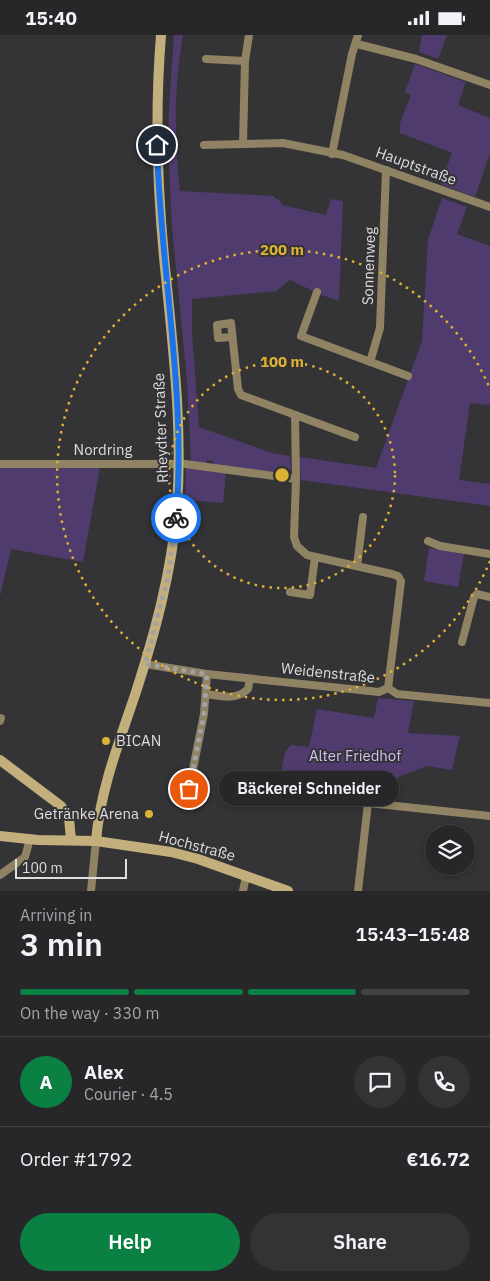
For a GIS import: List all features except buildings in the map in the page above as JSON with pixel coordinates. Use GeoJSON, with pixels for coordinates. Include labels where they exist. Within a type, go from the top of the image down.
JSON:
{"type":"FeatureCollection","features":[{"type":"Feature","properties":{"kind":"main road","name":"Rheydter Straße"},"geometry":{"type":"LineString","coordinates":[[96,841],[99,812],[161,606],[172,556],[176,522],[180,464],[176,377],[158,179],[158,97],[162,35]]}},
{"type":"Feature","properties":{"kind":"main road"},"geometry":{"type":"LineString","coordinates":[[0,760],[61,806],[69,818],[71,840]]}},
{"type":"Feature","properties":{"kind":"main road","name":"Hochstraße"},"geometry":{"type":"LineString","coordinates":[[0,836],[96,841],[176,853],[288,891]]}},
{"type":"Feature","properties":{"kind":"street"},"geometry":{"type":"LineString","coordinates":[[243,144],[246,61],[249,35]]}},
{"type":"Feature","properties":{"kind":"street"},"geometry":{"type":"LineString","coordinates":[[332,154],[352,55],[357,44],[358,35]]}},
{"type":"Feature","properties":{"kind":"street"},"geometry":{"type":"LineString","coordinates":[[357,44],[416,59],[490,85]]}},
{"type":"Feature","properties":{"kind":"street"},"geometry":{"type":"LineString","coordinates":[[206,59],[246,61]]}},
{"type":"Feature","properties":{"kind":"street","name":"Hauptstraße"},"geometry":{"type":"LineString","coordinates":[[204,145],[283,143],[343,155],[490,207]]}},
{"type":"Feature","properties":{"kind":"street","name":"Sonnenweg"},"geometry":{"type":"LineString","coordinates":[[370,362],[380,325],[386,170]]}},
{"type":"Feature","properties":{"kind":"street"},"geometry":{"type":"LineString","coordinates":[[317,292],[301,336],[408,376]]}},
{"type":"Feature","properties":{"kind":"street"},"geometry":{"type":"LineString","coordinates":[[232,337],[240,393],[355,437]]}},
{"type":"Feature","properties":{"kind":"street"},"geometry":{"type":"LineString","coordinates":[[295,415],[296,479],[294,540],[297,546],[302,552],[315,557],[392,574],[398,576],[401,581],[388,688]]}},
{"type":"Feature","properties":{"kind":"street","name":"Nordring"},"geometry":{"type":"LineString","coordinates":[[0,464],[180,464],[296,479]]}},
{"type":"Feature","properties":{"kind":"street"},"geometry":{"type":"LineString","coordinates":[[357,566],[363,517]]}},
{"type":"Feature","properties":{"kind":"street"},"geometry":{"type":"LineString","coordinates":[[428,541],[440,546],[490,554]]}},
{"type":"Feature","properties":{"kind":"street"},"geometry":{"type":"LineString","coordinates":[[290,592],[310,595],[315,557]]}},
{"type":"Feature","properties":{"kind":"street"},"geometry":{"type":"LineString","coordinates":[[462,642],[474,597],[477,594],[490,597]]}},
{"type":"Feature","properties":{"kind":"street","name":"Weidenstraße"},"geometry":{"type":"LineString","coordinates":[[145,664],[207,674],[379,692],[388,688],[397,694],[490,703]]}},
{"type":"Feature","properties":{"kind":"street"},"geometry":{"type":"LineString","coordinates":[[189,789],[204,717],[207,674]]}},
{"type":"Feature","properties":{"kind":"street"},"geometry":{"type":"LineString","coordinates":[[206,694],[229,698],[237,697],[247,691],[250,679]]}},
{"type":"Feature","properties":{"kind":"street"},"geometry":{"type":"LineString","coordinates":[[358,891],[368,803],[490,815]]}},
{"type":"Feature","properties":{"kind":"street"},"geometry":{"type":"LineString","coordinates":[[0,875],[25,857],[30,839]]}},
{"type":"Feature","properties":{"kind":"street"},"geometry":{"type":"LineString","coordinates":[[91,891],[96,841]]}},
{"type":"Feature","properties":{"kind":"street"},"geometry":{"type":"LineString","coordinates":[[243,891],[246,876]]}},
{"type":"Feature","properties":{"kind":"green space"},"geometry":{"type":"Polygon","coordinates":[[[174,35],[183,35],[178,73],[176,113],[180,191],[274,196],[275,199],[279,199],[282,205],[326,215],[331,199],[343,201],[339,301],[290,280],[276,291],[192,299],[192,332],[199,427],[272,453],[290,456],[291,469],[289,474],[213,465],[213,461],[207,460],[206,464],[191,462],[187,381],[172,227],[168,145],[174,35]]]}},
{"type":"Feature","properties":{"kind":"green space"},"geometry":{"type":"Polygon","coordinates":[[[422,35],[447,35],[438,59],[419,52],[422,35]]]}},
{"type":"Feature","properties":{"kind":"green space"},"geometry":{"type":"Polygon","coordinates":[[[415,64],[466,82],[458,105],[490,118],[490,153],[475,197],[440,184],[452,153],[400,133],[400,123],[411,95],[405,92],[415,64]]]}},
{"type":"Feature","properties":{"kind":"green space"},"geometry":{"type":"Polygon","coordinates":[[[442,198],[467,207],[457,234],[490,246],[490,405],[470,403],[459,480],[490,484],[490,506],[301,480],[299,457],[376,468],[422,341],[428,240],[442,198]]]}},
{"type":"Feature","properties":{"kind":"green space"},"geometry":{"type":"Polygon","coordinates":[[[0,467],[100,467],[83,562],[11,549],[0,596],[0,467]]]}},
{"type":"Feature","properties":{"kind":"green space"},"geometry":{"type":"Polygon","coordinates":[[[186,467],[226,472],[223,503],[185,500],[186,467]]]}},
{"type":"Feature","properties":{"kind":"green space"},"geometry":{"type":"Polygon","coordinates":[[[429,548],[464,554],[458,587],[424,581],[429,548]]]}},
{"type":"Feature","properties":{"kind":"green space","name":"Alter Friedhof"},"geometry":{"type":"Polygon","coordinates":[[[378,698],[414,701],[408,733],[460,736],[452,770],[427,766],[398,777],[394,804],[279,783],[285,752],[291,745],[309,747],[317,709],[374,718],[378,698]]]}},
{"type":"Feature","properties":{"kind":"way so far"},"geometry":{"type":"LineString","coordinates":[[176,518],[168,577],[145,664],[207,674],[204,714],[189,789]]}},
{"type":"Feature","properties":{"kind":"place","name":"BICAN"},"geometry":{"type":"Point","coordinates":[106,741]}},
{"type":"Feature","properties":{"kind":"place","name":"Bäckerei Schneider"},"geometry":{"type":"Point","coordinates":[189,789]}},
{"type":"Feature","properties":{"kind":"place","name":"Getränke Arena"},"geometry":{"type":"Point","coordinates":[149,814]}},
{"type":"Feature","properties":{"kind":"route"},"geometry":{"type":"LineString","coordinates":[[157,145],[161,221],[178,405],[180,464],[176,518]]}}]}
